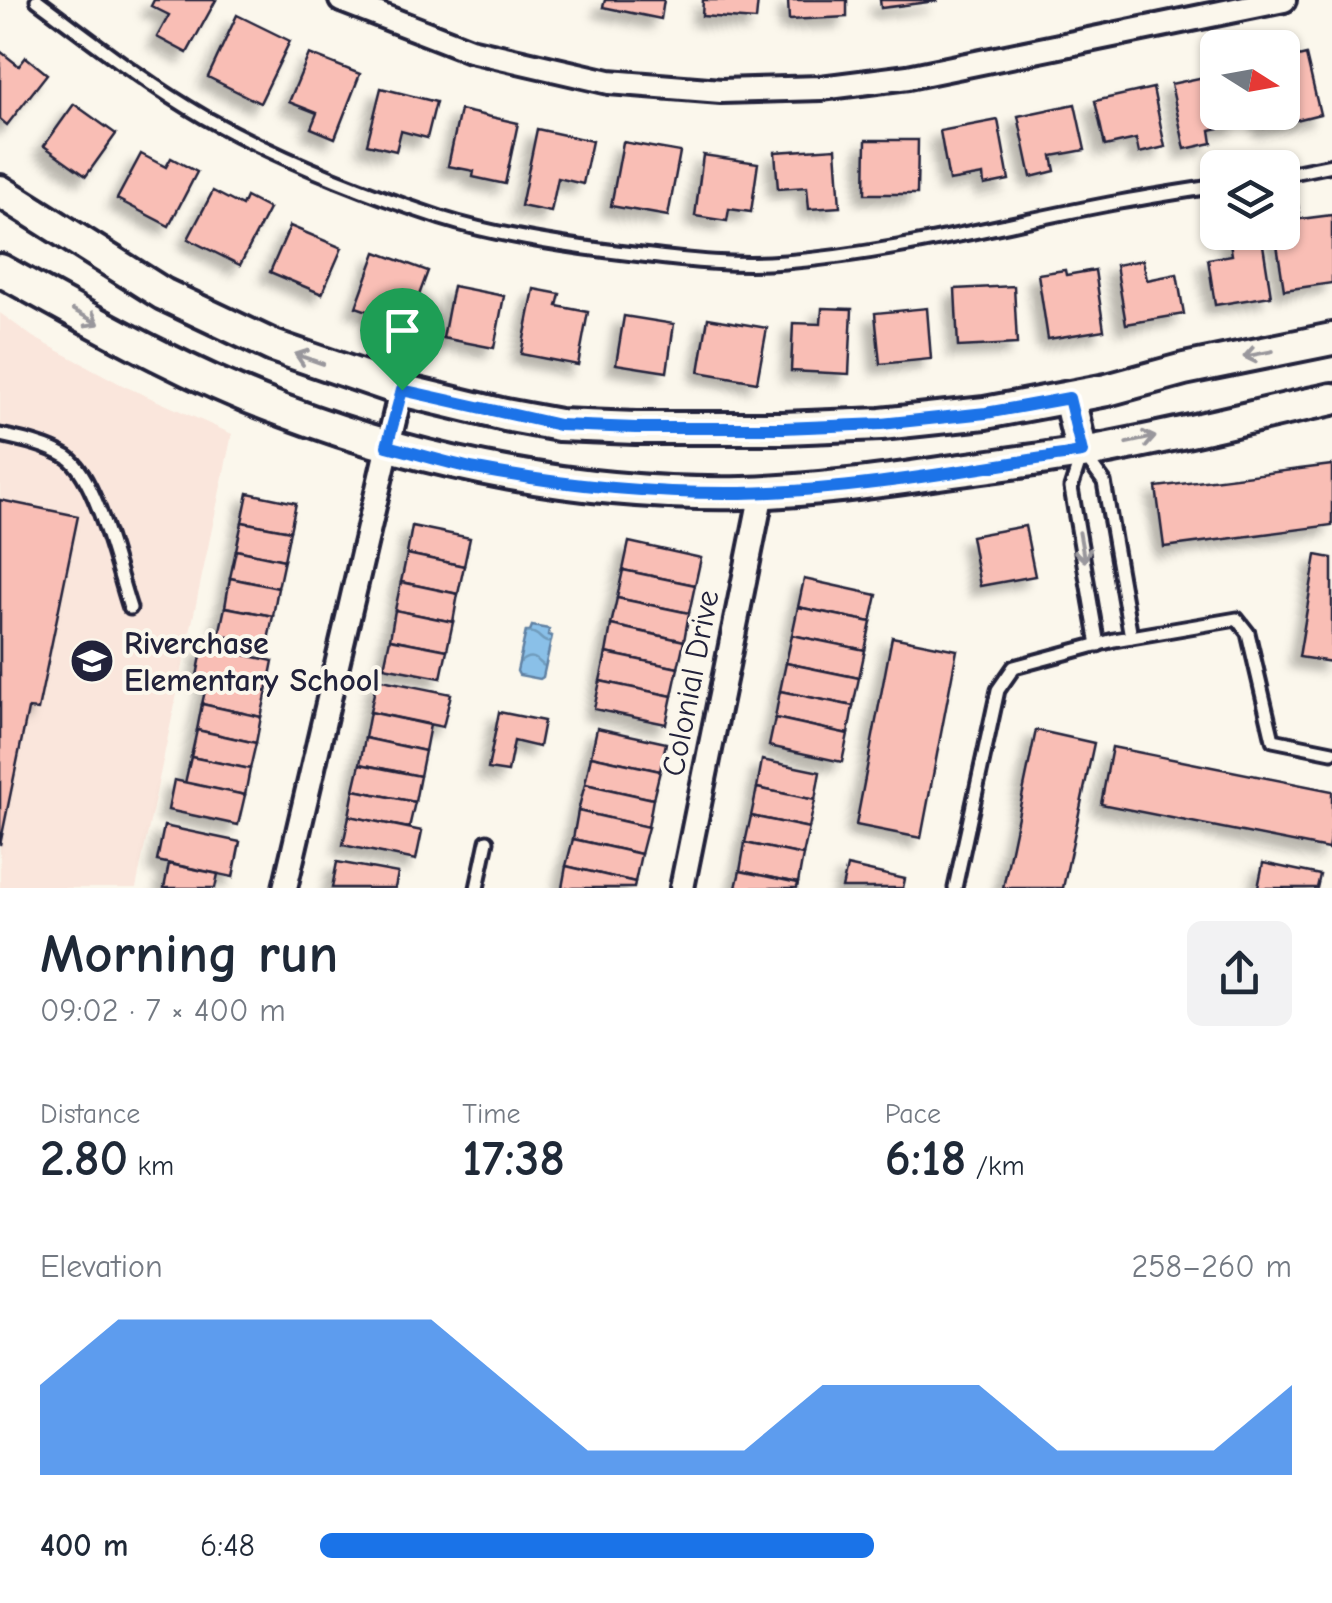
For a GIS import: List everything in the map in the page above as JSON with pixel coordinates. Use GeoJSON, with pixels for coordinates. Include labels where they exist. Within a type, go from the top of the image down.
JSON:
{"type":"FeatureCollection","features":[{"type":"Feature","properties":{"kind":"main road"},"geometry":{"type":"LineString","coordinates":[[0,191],[164,294],[272,346],[402,390],[559,425],[783,428],[881,424],[986,413],[1332,339]]}},
{"type":"Feature","properties":{"kind":"main road"},"geometry":{"type":"LineString","coordinates":[[0,270],[178,367],[284,412],[387,446],[474,468],[665,492],[762,492],[856,485],[1082,452],[1332,400]]}},
{"type":"Feature","properties":{"kind":"main road"},"geometry":{"type":"LineString","coordinates":[[1069,398],[1082,452]]}},
{"type":"Feature","properties":{"kind":"street"},"geometry":{"type":"LineString","coordinates":[[341,0],[470,50],[609,82],[722,90],[821,88],[908,76],[1284,0]]}},
{"type":"Feature","properties":{"kind":"street"},"geometry":{"type":"LineString","coordinates":[[285,888],[402,390]]}},
{"type":"Feature","properties":{"kind":"street","name":"Colonial Drive"},"geometry":{"type":"LineString","coordinates":[[682,888],[762,492]]}},
{"type":"Feature","properties":{"kind":"lane"},"geometry":{"type":"LineString","coordinates":[[37,0],[152,85],[264,148],[443,218],[602,251],[698,262],[782,263],[866,252],[1200,189]]}},
{"type":"Feature","properties":{"kind":"lane"},"geometry":{"type":"LineString","coordinates":[[1300,172],[1332,165]]}},
{"type":"Feature","properties":{"kind":"lane"},"geometry":{"type":"LineString","coordinates":[[0,435],[30,441],[70,459],[92,490],[130,608]]}},
{"type":"Feature","properties":{"kind":"lane"},"geometry":{"type":"LineString","coordinates":[[1082,452],[1104,482],[1131,637]]}},
{"type":"Feature","properties":{"kind":"lane"},"geometry":{"type":"LineString","coordinates":[[1082,452],[1071,488],[1098,645]]}},
{"type":"Feature","properties":{"kind":"lane"},"geometry":{"type":"LineString","coordinates":[[954,888],[998,690],[1014,666],[1131,637],[1237,619],[1248,633],[1273,740],[1332,752]]}},
{"type":"Feature","properties":{"kind":"lane"},"geometry":{"type":"LineString","coordinates":[[478,888],[487,841]]}},
{"type":"Feature","properties":{"kind":"shaded area","name":"Riverchase Elementary School"},"geometry":{"type":"Polygon","coordinates":[[[0,313],[33,337],[124,386],[232,434],[136,888],[0,888],[0,313]]]}},
{"type":"Feature","properties":{"kind":"water"},"geometry":{"type":"Polygon","coordinates":[[[532,626],[549,629],[548,635],[552,636],[540,679],[519,675],[517,671],[526,631],[532,626]]]}},
{"type":"Feature","properties":{"kind":"building"},"geometry":{"type":"Polygon","coordinates":[[[154,0],[216,0],[187,53],[157,37],[169,15],[151,6],[154,0]]]}},
{"type":"Feature","properties":{"kind":"building"},"geometry":{"type":"Polygon","coordinates":[[[605,0],[664,0],[661,19],[603,7],[605,0]]]}},
{"type":"Feature","properties":{"kind":"building"},"geometry":{"type":"Polygon","coordinates":[[[703,0],[758,0],[756,20],[702,16],[703,0]]]}},
{"type":"Feature","properties":{"kind":"building"},"geometry":{"type":"Polygon","coordinates":[[[788,0],[847,0],[847,17],[789,20],[788,0]]]}},
{"type":"Feature","properties":{"kind":"building"},"geometry":{"type":"Polygon","coordinates":[[[880,0],[937,0],[937,1],[881,8],[880,0]]]}},
{"type":"Feature","properties":{"kind":"building"},"geometry":{"type":"Polygon","coordinates":[[[237,15],[290,41],[260,103],[208,77],[237,15]]]}},
{"type":"Feature","properties":{"kind":"building"},"geometry":{"type":"Polygon","coordinates":[[[0,51],[19,66],[26,57],[47,74],[7,125],[0,119],[0,51]]]}},
{"type":"Feature","properties":{"kind":"building"},"geometry":{"type":"Polygon","coordinates":[[[309,54],[360,74],[335,138],[311,128],[317,113],[289,102],[309,54]]]}},
{"type":"Feature","properties":{"kind":"building"},"geometry":{"type":"Polygon","coordinates":[[[1306,55],[1320,114],[1300,119],[1300,56],[1306,55]]]}},
{"type":"Feature","properties":{"kind":"building"},"geometry":{"type":"Polygon","coordinates":[[[1200,78],[1200,130],[1210,130],[1212,143],[1185,149],[1171,84],[1200,78]]]}},
{"type":"Feature","properties":{"kind":"building"},"geometry":{"type":"Polygon","coordinates":[[[381,88],[436,102],[427,138],[401,131],[396,151],[367,144],[381,88]]]}},
{"type":"Feature","properties":{"kind":"building"},"geometry":{"type":"Polygon","coordinates":[[[1153,88],[1165,147],[1139,153],[1136,139],[1105,146],[1095,101],[1153,88]]]}},
{"type":"Feature","properties":{"kind":"building"},"geometry":{"type":"Polygon","coordinates":[[[74,104],[116,134],[86,176],[44,146],[74,104]]]}},
{"type":"Feature","properties":{"kind":"building"},"geometry":{"type":"Polygon","coordinates":[[[1075,104],[1085,150],[1052,156],[1055,171],[1031,177],[1018,116],[1075,104]]]}},
{"type":"Feature","properties":{"kind":"building"},"geometry":{"type":"Polygon","coordinates":[[[460,110],[518,123],[505,184],[473,177],[474,171],[448,166],[460,110]]]}},
{"type":"Feature","properties":{"kind":"building"},"geometry":{"type":"Polygon","coordinates":[[[998,120],[1009,180],[984,185],[983,175],[949,181],[940,131],[998,120]]]}},
{"type":"Feature","properties":{"kind":"building"},"geometry":{"type":"Polygon","coordinates":[[[537,129],[592,141],[583,184],[558,178],[551,212],[521,206],[537,129]]]}},
{"type":"Feature","properties":{"kind":"building"},"geometry":{"type":"Polygon","coordinates":[[[866,140],[918,140],[917,194],[865,194],[866,140]]]}},
{"type":"Feature","properties":{"kind":"building"},"geometry":{"type":"Polygon","coordinates":[[[623,142],[680,152],[668,216],[611,206],[623,142]]]}},
{"type":"Feature","properties":{"kind":"building"},"geometry":{"type":"Polygon","coordinates":[[[836,148],[840,207],[809,209],[807,187],[778,189],[775,152],[836,148]]]}},
{"type":"Feature","properties":{"kind":"building"},"geometry":{"type":"Polygon","coordinates":[[[141,154],[166,167],[171,158],[197,172],[169,226],[117,199],[141,154]]]}},
{"type":"Feature","properties":{"kind":"building"},"geometry":{"type":"Polygon","coordinates":[[[703,155],[758,163],[751,212],[729,209],[727,221],[695,216],[703,155]]]}},
{"type":"Feature","properties":{"kind":"building"},"geometry":{"type":"Polygon","coordinates":[[[213,191],[242,206],[246,197],[269,209],[240,265],[188,239],[213,191]]]}},
{"type":"Feature","properties":{"kind":"building"},"geometry":{"type":"Polygon","coordinates":[[[1332,215],[1332,283],[1284,290],[1278,250],[1300,250],[1300,219],[1332,215]]]}},
{"type":"Feature","properties":{"kind":"building"},"geometry":{"type":"Polygon","coordinates":[[[290,226],[342,248],[322,294],[270,272],[290,226]]]}},
{"type":"Feature","properties":{"kind":"building"},"geometry":{"type":"Polygon","coordinates":[[[1231,250],[1264,250],[1271,296],[1215,305],[1208,259],[1232,255],[1231,250]]]}},
{"type":"Feature","properties":{"kind":"building"},"geometry":{"type":"Polygon","coordinates":[[[376,252],[428,271],[408,325],[356,307],[376,252]]]}},
{"type":"Feature","properties":{"kind":"building"},"geometry":{"type":"Polygon","coordinates":[[[1143,260],[1147,280],[1177,274],[1184,314],[1126,324],[1116,265],[1143,260]]]}},
{"type":"Feature","properties":{"kind":"building"},"geometry":{"type":"Polygon","coordinates":[[[1065,270],[1066,275],[1095,270],[1104,330],[1048,339],[1038,274],[1065,270]]]}},
{"type":"Feature","properties":{"kind":"building"},"geometry":{"type":"Polygon","coordinates":[[[453,286],[504,296],[494,348],[443,338],[453,286]]]}},
{"type":"Feature","properties":{"kind":"building"},"geometry":{"type":"Polygon","coordinates":[[[1014,286],[1017,344],[958,347],[955,289],[1014,286]]]}},
{"type":"Feature","properties":{"kind":"building"},"geometry":{"type":"Polygon","coordinates":[[[534,289],[560,294],[557,306],[588,312],[578,365],[521,354],[534,289]]]}},
{"type":"Feature","properties":{"kind":"building"},"geometry":{"type":"Polygon","coordinates":[[[822,308],[852,309],[849,374],[791,371],[793,323],[821,324],[822,308]]]}},
{"type":"Feature","properties":{"kind":"building"},"geometry":{"type":"Polygon","coordinates":[[[927,308],[931,359],[880,364],[875,313],[927,308]]]}},
{"type":"Feature","properties":{"kind":"building"},"geometry":{"type":"Polygon","coordinates":[[[624,316],[674,324],[667,372],[616,364],[624,316]]]}},
{"type":"Feature","properties":{"kind":"building"},"geometry":{"type":"Polygon","coordinates":[[[708,318],[767,328],[757,382],[699,372],[708,318]]]}},
{"type":"Feature","properties":{"kind":"building"},"geometry":{"type":"Polygon","coordinates":[[[1332,465],[1332,525],[1164,547],[1156,487],[1332,465]]]}},
{"type":"Feature","properties":{"kind":"building"},"geometry":{"type":"Polygon","coordinates":[[[248,493],[296,503],[290,531],[242,522],[248,493]]]}},
{"type":"Feature","properties":{"kind":"building"},"geometry":{"type":"Polygon","coordinates":[[[0,500],[78,516],[38,710],[28,709],[0,845],[0,500]]]}},
{"type":"Feature","properties":{"kind":"building"},"geometry":{"type":"Polygon","coordinates":[[[242,522],[290,531],[284,560],[236,550],[242,522]]]}},
{"type":"Feature","properties":{"kind":"building"},"geometry":{"type":"Polygon","coordinates":[[[412,526],[470,538],[464,566],[407,554],[412,526]]]}},
{"type":"Feature","properties":{"kind":"building"},"geometry":{"type":"Polygon","coordinates":[[[1025,526],[1035,576],[980,586],[971,536],[1025,526]]]}},
{"type":"Feature","properties":{"kind":"building"},"geometry":{"type":"Polygon","coordinates":[[[629,542],[701,558],[695,585],[623,570],[629,542]]]}},
{"type":"Feature","properties":{"kind":"building"},"geometry":{"type":"Polygon","coordinates":[[[236,550],[284,560],[278,588],[230,578],[236,550]]]}},
{"type":"Feature","properties":{"kind":"building"},"geometry":{"type":"Polygon","coordinates":[[[407,554],[464,566],[458,594],[401,582],[407,554]]]}},
{"type":"Feature","properties":{"kind":"building"},"geometry":{"type":"Polygon","coordinates":[[[1316,555],[1332,558],[1332,662],[1299,657],[1316,555]]]}},
{"type":"Feature","properties":{"kind":"building"},"geometry":{"type":"Polygon","coordinates":[[[623,570],[695,585],[689,613],[617,598],[623,570]]]}},
{"type":"Feature","properties":{"kind":"building"},"geometry":{"type":"Polygon","coordinates":[[[230,578],[278,588],[273,616],[225,607],[230,578]]]}},
{"type":"Feature","properties":{"kind":"building"},"geometry":{"type":"Polygon","coordinates":[[[804,579],[877,595],[871,622],[798,607],[804,579]]]}},
{"type":"Feature","properties":{"kind":"building"},"geometry":{"type":"Polygon","coordinates":[[[401,582],[458,594],[453,622],[395,610],[401,582]]]}},
{"type":"Feature","properties":{"kind":"building"},"geometry":{"type":"Polygon","coordinates":[[[617,598],[689,613],[684,641],[611,625],[617,598]]]}},
{"type":"Feature","properties":{"kind":"building"},"geometry":{"type":"Polygon","coordinates":[[[225,607],[273,616],[267,645],[219,635],[225,607]]]}},
{"type":"Feature","properties":{"kind":"building"},"geometry":{"type":"Polygon","coordinates":[[[798,607],[871,622],[865,650],[792,635],[798,607]]]}},
{"type":"Feature","properties":{"kind":"building"},"geometry":{"type":"Polygon","coordinates":[[[395,610],[453,622],[447,650],[390,639],[395,610]]]}},
{"type":"Feature","properties":{"kind":"building"},"geometry":{"type":"Polygon","coordinates":[[[611,625],[684,641],[678,668],[606,653],[611,625]]]}},
{"type":"Feature","properties":{"kind":"building"},"geometry":{"type":"Polygon","coordinates":[[[792,635],[865,650],[859,678],[786,663],[792,635]]]}},
{"type":"Feature","properties":{"kind":"building"},"geometry":{"type":"Polygon","coordinates":[[[892,637],[957,650],[921,838],[856,825],[892,637]]]}},
{"type":"Feature","properties":{"kind":"building"},"geometry":{"type":"Polygon","coordinates":[[[390,639],[447,650],[441,678],[384,667],[390,639]]]}},
{"type":"Feature","properties":{"kind":"building"},"geometry":{"type":"Polygon","coordinates":[[[203,646],[273,661],[267,691],[197,676],[203,646]]]}},
{"type":"Feature","properties":{"kind":"building"},"geometry":{"type":"Polygon","coordinates":[[[606,653],[678,668],[672,696],[600,681],[606,653]]]}},
{"type":"Feature","properties":{"kind":"building"},"geometry":{"type":"Polygon","coordinates":[[[786,663],[859,678],[853,706],[780,691],[786,663]]]}},
{"type":"Feature","properties":{"kind":"building"},"geometry":{"type":"Polygon","coordinates":[[[208,678],[267,691],[261,717],[202,704],[208,678]]]}},
{"type":"Feature","properties":{"kind":"building"},"geometry":{"type":"Polygon","coordinates":[[[377,679],[451,694],[443,727],[370,712],[377,679]]]}},
{"type":"Feature","properties":{"kind":"building"},"geometry":{"type":"Polygon","coordinates":[[[600,681],[672,696],[666,724],[594,709],[600,681]]]}},
{"type":"Feature","properties":{"kind":"building"},"geometry":{"type":"Polygon","coordinates":[[[780,691],[853,706],[848,734],[775,718],[780,691]]]}},
{"type":"Feature","properties":{"kind":"building"},"geometry":{"type":"Polygon","coordinates":[[[202,704],[261,717],[256,743],[197,730],[202,704]]]}},
{"type":"Feature","properties":{"kind":"building"},"geometry":{"type":"Polygon","coordinates":[[[370,712],[430,725],[425,751],[365,738],[370,712]]]}},
{"type":"Feature","properties":{"kind":"building"},"geometry":{"type":"Polygon","coordinates":[[[499,712],[544,721],[539,747],[514,741],[508,772],[488,769],[499,712]]]}},
{"type":"Feature","properties":{"kind":"building"},"geometry":{"type":"Polygon","coordinates":[[[775,718],[848,734],[842,762],[769,746],[775,718]]]}},
{"type":"Feature","properties":{"kind":"building"},"geometry":{"type":"Polygon","coordinates":[[[597,728],[666,743],[660,771],[591,756],[597,728]]]}},
{"type":"Feature","properties":{"kind":"building"},"geometry":{"type":"Polygon","coordinates":[[[197,730],[256,743],[250,769],[191,757],[197,730]]]}},
{"type":"Feature","properties":{"kind":"building"},"geometry":{"type":"Polygon","coordinates":[[[1036,730],[1094,743],[1063,888],[1003,888],[1036,730]]]}},
{"type":"Feature","properties":{"kind":"building"},"geometry":{"type":"Polygon","coordinates":[[[365,738],[425,751],[420,776],[360,764],[365,738]]]}},
{"type":"Feature","properties":{"kind":"building"},"geometry":{"type":"Polygon","coordinates":[[[1112,747],[1332,791],[1328,849],[1101,804],[1112,747]]]}},
{"type":"Feature","properties":{"kind":"building"},"geometry":{"type":"Polygon","coordinates":[[[591,756],[660,771],[653,799],[585,784],[591,756]]]}},
{"type":"Feature","properties":{"kind":"building"},"geometry":{"type":"Polygon","coordinates":[[[191,757],[250,769],[245,795],[185,783],[191,757]]]}},
{"type":"Feature","properties":{"kind":"building"},"geometry":{"type":"Polygon","coordinates":[[[762,760],[820,772],[815,800],[757,788],[762,760]]]}},
{"type":"Feature","properties":{"kind":"building"},"geometry":{"type":"Polygon","coordinates":[[[360,764],[420,776],[415,802],[354,790],[360,764]]]}},
{"type":"Feature","properties":{"kind":"building"},"geometry":{"type":"Polygon","coordinates":[[[174,780],[245,795],[238,825],[168,810],[174,780]]]}},
{"type":"Feature","properties":{"kind":"building"},"geometry":{"type":"Polygon","coordinates":[[[585,784],[653,799],[648,827],[578,811],[585,784]]]}},
{"type":"Feature","properties":{"kind":"building"},"geometry":{"type":"Polygon","coordinates":[[[757,788],[815,800],[809,828],[751,816],[757,788]]]}},
{"type":"Feature","properties":{"kind":"building"},"geometry":{"type":"Polygon","coordinates":[[[354,790],[415,802],[409,828],[349,816],[354,790]]]}},
{"type":"Feature","properties":{"kind":"building"},"geometry":{"type":"Polygon","coordinates":[[[578,811],[648,827],[641,854],[573,839],[578,811]]]}},
{"type":"Feature","properties":{"kind":"building"},"geometry":{"type":"Polygon","coordinates":[[[349,816],[422,831],[416,860],[343,845],[349,816]]]}},
{"type":"Feature","properties":{"kind":"building"},"geometry":{"type":"Polygon","coordinates":[[[751,816],[809,828],[803,855],[745,843],[751,816]]]}},
{"type":"Feature","properties":{"kind":"building"},"geometry":{"type":"Polygon","coordinates":[[[164,826],[240,842],[233,877],[157,861],[164,826]]]}},
{"type":"Feature","properties":{"kind":"building"},"geometry":{"type":"Polygon","coordinates":[[[573,839],[641,854],[635,882],[566,866],[573,839]]]}},
{"type":"Feature","properties":{"kind":"building"},"geometry":{"type":"Polygon","coordinates":[[[745,843],[803,855],[798,883],[740,871],[745,843]]]}},
{"type":"Feature","properties":{"kind":"building"},"geometry":{"type":"Polygon","coordinates":[[[337,862],[398,873],[395,888],[332,888],[337,862]]]}},
{"type":"Feature","properties":{"kind":"building"},"geometry":{"type":"Polygon","coordinates":[[[1263,863],[1320,875],[1317,888],[1258,888],[1263,863]]]}},
{"type":"Feature","properties":{"kind":"building"},"geometry":{"type":"Polygon","coordinates":[[[169,864],[218,874],[215,888],[164,888],[169,864]]]}},
{"type":"Feature","properties":{"kind":"building"},"geometry":{"type":"Polygon","coordinates":[[[566,866],[635,882],[634,888],[562,888],[566,866]]]}},
{"type":"Feature","properties":{"kind":"building"},"geometry":{"type":"Polygon","coordinates":[[[847,866],[905,879],[903,888],[842,888],[847,866]]]}},
{"type":"Feature","properties":{"kind":"building"},"geometry":{"type":"Polygon","coordinates":[[[740,871],[798,883],[797,888],[736,888],[740,871]]]}},
{"type":"Feature","properties":{"kind":"place","name":"Riverchase Elementary School"},"geometry":{"type":"Point","coordinates":[92,661]}},
{"type":"Feature","properties":{"kind":"route"},"geometry":{"type":"LineString","coordinates":[[402,390],[559,425],[636,428],[881,424],[986,413],[1069,398],[1082,452],[856,485],[742,493],[665,492],[474,468],[387,446],[402,390]]}}]}
